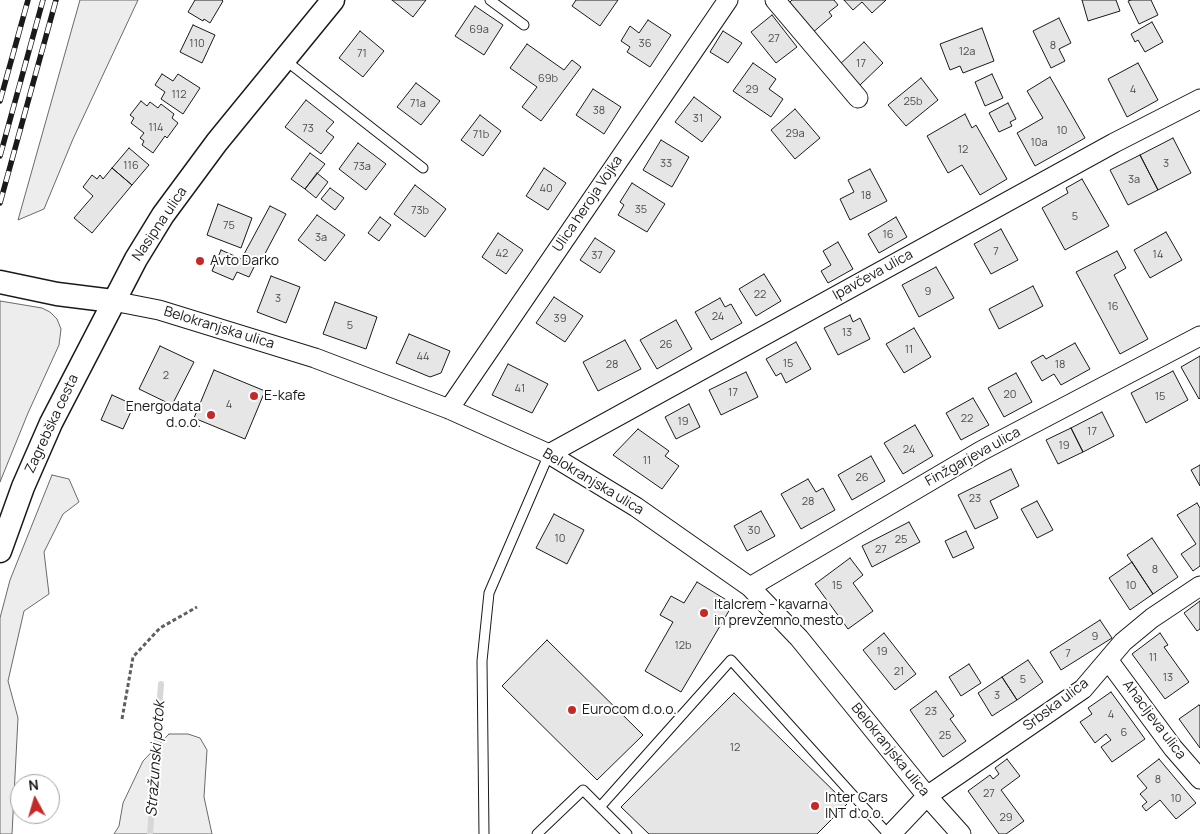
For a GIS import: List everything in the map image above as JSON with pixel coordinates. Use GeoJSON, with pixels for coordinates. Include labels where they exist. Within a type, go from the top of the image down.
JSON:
{"type":"FeatureCollection","features":[{"type":"Feature","properties":{"kind":"street","name":"Nasipna ulica"},"geometry":{"type":"LineString","coordinates":[[113,301],[163,215],[217,142],[333,0]]}},
{"type":"Feature","properties":{"kind":"street","name":"Ulica heroja Vojka"},"geometry":{"type":"LineString","coordinates":[[449,409],[728,0]]}},
{"type":"Feature","properties":{"kind":"street"},"geometry":{"type":"LineString","coordinates":[[775,0],[858,98]]}},
{"type":"Feature","properties":{"kind":"street","name":"Ipavčeva ulica"},"geometry":{"type":"LineString","coordinates":[[549,454],[1097,152],[1200,99]]}},
{"type":"Feature","properties":{"kind":"street"},"geometry":{"type":"LineString","coordinates":[[0,282],[57,294],[113,301]]}},
{"type":"Feature","properties":{"kind":"street","name":"Belokranjska ulica"},"geometry":{"type":"LineString","coordinates":[[113,301],[159,310],[315,358],[449,409],[549,454],[636,507],[750,587],[799,638],[927,796],[961,834]]}},
{"type":"Feature","properties":{"kind":"street","name":"Zagrebška cesta"},"geometry":{"type":"LineString","coordinates":[[0,551],[23,487],[51,423],[113,301]]}},
{"type":"Feature","properties":{"kind":"street","name":"Finžgarjeva ulica"},"geometry":{"type":"LineString","coordinates":[[750,587],[982,451],[1200,336]]}},
{"type":"Feature","properties":{"kind":"street","name":"Srbska ulica"},"geometry":{"type":"LineString","coordinates":[[889,834],[927,796],[1083,688],[1123,642],[1152,618],[1200,586]]}},
{"type":"Feature","properties":{"kind":"street","name":"Ahacljeva ulica"},"geometry":{"type":"LineString","coordinates":[[1108,660],[1173,748],[1200,778]]}},
{"type":"Feature","properties":{"kind":"lane"},"geometry":{"type":"LineString","coordinates":[[490,0],[524,25]]}},
{"type":"Feature","properties":{"kind":"lane"},"geometry":{"type":"LineString","coordinates":[[284,60],[423,168]]}},
{"type":"Feature","properties":{"kind":"lane"},"geometry":{"type":"LineString","coordinates":[[484,834],[482,661],[489,593],[549,454]]}},
{"type":"Feature","properties":{"kind":"lane"},"geometry":{"type":"LineString","coordinates":[[600,807],[731,660],[889,834]]}},
{"type":"Feature","properties":{"kind":"lane"},"geometry":{"type":"LineString","coordinates":[[537,834],[583,790],[627,834]]}},
{"type":"Feature","properties":{"kind":"path"},"geometry":{"type":"LineString","coordinates":[[122,719],[133,657],[160,628],[196,607]]}},
{"type":"Feature","properties":{"kind":"shaded area"},"geometry":{"type":"Polygon","coordinates":[[[80,0],[138,0],[73,139],[44,209],[18,220],[80,0]]]}},
{"type":"Feature","properties":{"kind":"shaded area"},"geometry":{"type":"Polygon","coordinates":[[[0,301],[42,308],[50,312],[57,319],[61,329],[59,345],[28,413],[0,482],[0,301]]]}},
{"type":"Feature","properties":{"kind":"shaded area"},"geometry":{"type":"Polygon","coordinates":[[[52,475],[69,479],[79,502],[63,514],[44,552],[49,594],[24,611],[8,681],[18,718],[15,774],[10,774],[10,824],[13,824],[12,834],[0,834],[0,618],[10,580],[52,475]]]}},
{"type":"Feature","properties":{"kind":"shaded area"},"geometry":{"type":"Polygon","coordinates":[[[169,734],[188,734],[200,738],[207,750],[204,797],[212,834],[114,834],[119,826],[123,803],[143,761],[169,734]]]}},
{"type":"Feature","properties":{"kind":"building"},"geometry":{"type":"Polygon","coordinates":[[[195,0],[223,1],[210,23],[188,12],[195,0]]]}},
{"type":"Feature","properties":{"kind":"building"},"geometry":{"type":"Polygon","coordinates":[[[392,0],[426,0],[413,17],[392,0]]]}},
{"type":"Feature","properties":{"kind":"building"},"geometry":{"type":"Polygon","coordinates":[[[576,0],[618,0],[600,26],[572,6],[576,0]]]}},
{"type":"Feature","properties":{"kind":"building"},"geometry":{"type":"Polygon","coordinates":[[[792,0],[834,0],[838,5],[829,12],[832,16],[811,34],[787,5],[792,0]]]}},
{"type":"Feature","properties":{"kind":"building"},"geometry":{"type":"Polygon","coordinates":[[[844,0],[886,0],[872,13],[862,2],[853,10],[844,0]]]}},
{"type":"Feature","properties":{"kind":"building"},"geometry":{"type":"Polygon","coordinates":[[[1082,0],[1116,0],[1120,11],[1088,21],[1082,0]]]}},
{"type":"Feature","properties":{"kind":"building"},"geometry":{"type":"Polygon","coordinates":[[[1151,0],[1158,15],[1139,24],[1128,1],[1151,0]]]}},
{"type":"Feature","properties":{"kind":"building"},"geometry":{"type":"Polygon","coordinates":[[[475,6],[503,25],[484,55],[455,36],[475,6]]]}},
{"type":"Feature","properties":{"kind":"building"},"geometry":{"type":"Polygon","coordinates":[[[772,15],[797,47],[776,63],[751,32],[772,15]]]}},
{"type":"Feature","properties":{"kind":"building"},"geometry":{"type":"Polygon","coordinates":[[[1059,18],[1071,43],[1059,49],[1065,61],[1051,68],[1033,31],[1059,18]]]}},
{"type":"Feature","properties":{"kind":"building"},"geometry":{"type":"Polygon","coordinates":[[[648,20],[671,35],[650,67],[627,52],[630,47],[621,41],[630,26],[639,33],[648,20]]]}},
{"type":"Feature","properties":{"kind":"building"},"geometry":{"type":"Polygon","coordinates":[[[1152,22],[1163,42],[1145,52],[1138,40],[1135,42],[1131,34],[1152,22]]]}},
{"type":"Feature","properties":{"kind":"building"},"geometry":{"type":"Polygon","coordinates":[[[193,25],[215,35],[202,63],[180,52],[193,25]]]}},
{"type":"Feature","properties":{"kind":"building"},"geometry":{"type":"Polygon","coordinates":[[[982,28],[994,61],[963,73],[960,66],[950,70],[940,44],[982,28]]]}},
{"type":"Feature","properties":{"kind":"building"},"geometry":{"type":"Polygon","coordinates":[[[360,31],[384,51],[363,77],[339,58],[360,31]]]}},
{"type":"Feature","properties":{"kind":"building"},"geometry":{"type":"Polygon","coordinates":[[[723,31],[742,43],[728,63],[710,52],[723,31]]]}},
{"type":"Feature","properties":{"kind":"building"},"geometry":{"type":"Polygon","coordinates":[[[864,42],[883,63],[859,86],[839,65],[864,42]]]}},
{"type":"Feature","properties":{"kind":"building"},"geometry":{"type":"Polygon","coordinates":[[[527,44],[564,70],[572,60],[581,67],[541,121],[522,107],[537,87],[510,68],[527,44]]]}},
{"type":"Feature","properties":{"kind":"building"},"geometry":{"type":"Polygon","coordinates":[[[753,63],[776,79],[769,89],[783,99],[771,117],[733,91],[753,63]]]}},
{"type":"Feature","properties":{"kind":"building"},"geometry":{"type":"Polygon","coordinates":[[[1138,63],[1158,100],[1127,117],[1108,79],[1138,63]]]}},
{"type":"Feature","properties":{"kind":"building"},"geometry":{"type":"Polygon","coordinates":[[[162,74],[173,81],[178,74],[200,88],[183,114],[161,99],[165,92],[155,85],[162,74]]]}},
{"type":"Feature","properties":{"kind":"building"},"geometry":{"type":"Polygon","coordinates":[[[992,74],[1003,98],[985,106],[975,82],[992,74]]]}},
{"type":"Feature","properties":{"kind":"building"},"geometry":{"type":"Polygon","coordinates":[[[1050,77],[1085,138],[1035,166],[1017,133],[1043,118],[1027,91],[1050,77]]]}},
{"type":"Feature","properties":{"kind":"building"},"geometry":{"type":"Polygon","coordinates":[[[921,78],[938,100],[906,126],[888,105],[921,78]]]}},
{"type":"Feature","properties":{"kind":"building"},"geometry":{"type":"Polygon","coordinates":[[[416,83],[440,101],[421,125],[397,107],[416,83]]]}},
{"type":"Feature","properties":{"kind":"building"},"geometry":{"type":"Polygon","coordinates":[[[593,89],[621,107],[604,134],[576,115],[593,89]]]}},
{"type":"Feature","properties":{"kind":"building"},"geometry":{"type":"Polygon","coordinates":[[[694,97],[721,117],[702,142],[675,122],[694,97]]]}},
{"type":"Feature","properties":{"kind":"building"},"geometry":{"type":"Polygon","coordinates":[[[306,100],[334,122],[326,131],[334,137],[321,154],[285,127],[306,100]]]}},
{"type":"Feature","properties":{"kind":"building"},"geometry":{"type":"Polygon","coordinates":[[[141,101],[147,106],[150,102],[158,108],[161,104],[174,114],[172,118],[178,123],[167,138],[165,136],[153,153],[142,145],[144,141],[140,138],[144,133],[131,123],[134,118],[130,115],[141,101]]]}},
{"type":"Feature","properties":{"kind":"building"},"geometry":{"type":"Polygon","coordinates":[[[1008,103],[1016,119],[1010,122],[1012,126],[999,132],[989,113],[1008,103]]]}},
{"type":"Feature","properties":{"kind":"building"},"geometry":{"type":"Polygon","coordinates":[[[795,109],[820,138],[795,159],[771,130],[795,109]]]}},
{"type":"Feature","properties":{"kind":"building"},"geometry":{"type":"Polygon","coordinates":[[[965,114],[972,128],[976,125],[1007,179],[980,195],[962,165],[948,173],[927,136],[965,114]]]}},
{"type":"Feature","properties":{"kind":"building"},"geometry":{"type":"Polygon","coordinates":[[[480,115],[501,131],[483,156],[461,140],[480,115]]]}},
{"type":"Feature","properties":{"kind":"building"},"geometry":{"type":"Polygon","coordinates":[[[1173,138],[1191,173],[1158,190],[1140,155],[1173,138]]]}},
{"type":"Feature","properties":{"kind":"building"},"geometry":{"type":"Polygon","coordinates":[[[661,140],[689,157],[672,187],[643,170],[661,140]]]}},
{"type":"Feature","properties":{"kind":"building"},"geometry":{"type":"Polygon","coordinates":[[[358,143],[386,164],[366,190],[339,169],[358,143]]]}},
{"type":"Feature","properties":{"kind":"building"},"geometry":{"type":"Polygon","coordinates":[[[129,148],[149,165],[132,185],[112,168],[129,148]]]}},
{"type":"Feature","properties":{"kind":"building"},"geometry":{"type":"Polygon","coordinates":[[[310,153],[325,164],[305,189],[291,179],[310,153]]]}},
{"type":"Feature","properties":{"kind":"building"},"geometry":{"type":"Polygon","coordinates":[[[1140,155],[1158,190],[1128,205],[1110,170],[1140,155]]]}},
{"type":"Feature","properties":{"kind":"building"},"geometry":{"type":"Polygon","coordinates":[[[112,168],[132,185],[92,233],[74,218],[93,196],[83,187],[92,175],[97,179],[100,175],[103,179],[112,168]]]}},
{"type":"Feature","properties":{"kind":"building"},"geometry":{"type":"Polygon","coordinates":[[[544,168],[566,183],[548,210],[526,196],[544,168]]]}},
{"type":"Feature","properties":{"kind":"building"},"geometry":{"type":"Polygon","coordinates":[[[870,169],[887,201],[850,220],[840,199],[854,192],[848,180],[870,169]]]}},
{"type":"Feature","properties":{"kind":"building"},"geometry":{"type":"Polygon","coordinates":[[[317,173],[328,182],[316,198],[305,189],[317,173]]]}},
{"type":"Feature","properties":{"kind":"building"},"geometry":{"type":"Polygon","coordinates":[[[1082,179],[1109,226],[1065,250],[1042,208],[1068,193],[1066,188],[1082,179]]]}},
{"type":"Feature","properties":{"kind":"building"},"geometry":{"type":"Polygon","coordinates":[[[632,183],[665,204],[647,232],[618,215],[624,205],[620,202],[632,183]]]}},
{"type":"Feature","properties":{"kind":"building"},"geometry":{"type":"Polygon","coordinates":[[[415,185],[446,209],[425,237],[394,214],[415,185]]]}},
{"type":"Feature","properties":{"kind":"building"},"geometry":{"type":"Polygon","coordinates":[[[330,188],[344,198],[335,210],[321,199],[330,188]]]}},
{"type":"Feature","properties":{"kind":"building"},"geometry":{"type":"Polygon","coordinates":[[[218,204],[252,218],[241,248],[207,235],[218,204]]]}},
{"type":"Feature","properties":{"kind":"building"},"geometry":{"type":"Polygon","coordinates":[[[270,206],[286,214],[259,265],[243,256],[270,206]]]}},
{"type":"Feature","properties":{"kind":"building"},"geometry":{"type":"Polygon","coordinates":[[[317,215],[345,235],[325,261],[298,240],[317,215]]]}},
{"type":"Feature","properties":{"kind":"building"},"geometry":{"type":"Polygon","coordinates":[[[380,217],[391,225],[379,241],[368,233],[380,217]]]}},
{"type":"Feature","properties":{"kind":"building"},"geometry":{"type":"Polygon","coordinates":[[[896,217],[907,237],[879,253],[868,234],[896,217]]]}},
{"type":"Feature","properties":{"kind":"building"},"geometry":{"type":"Polygon","coordinates":[[[1001,229],[1018,260],[991,274],[974,244],[1001,229]]]}},
{"type":"Feature","properties":{"kind":"building"},"geometry":{"type":"Polygon","coordinates":[[[1166,232],[1182,260],[1150,278],[1134,250],[1166,232]]]}},
{"type":"Feature","properties":{"kind":"building"},"geometry":{"type":"Polygon","coordinates":[[[498,233],[523,250],[506,274],[482,257],[498,233]]]}},
{"type":"Feature","properties":{"kind":"building"},"geometry":{"type":"Polygon","coordinates":[[[595,238],[615,251],[600,273],[580,260],[595,238]]]}},
{"type":"Feature","properties":{"kind":"building"},"geometry":{"type":"Polygon","coordinates":[[[838,242],[853,269],[828,283],[821,271],[831,265],[823,251],[838,242]]]}},
{"type":"Feature","properties":{"kind":"building"},"geometry":{"type":"Polygon","coordinates":[[[221,250],[255,265],[249,277],[237,272],[233,280],[212,271],[221,250]]]}},
{"type":"Feature","properties":{"kind":"building"},"geometry":{"type":"Polygon","coordinates":[[[1117,251],[1126,268],[1114,275],[1148,339],[1120,354],[1076,272],[1117,251]]]}},
{"type":"Feature","properties":{"kind":"building"},"geometry":{"type":"Polygon","coordinates":[[[936,267],[954,298],[919,317],[902,285],[936,267]]]}},
{"type":"Feature","properties":{"kind":"building"},"geometry":{"type":"Polygon","coordinates":[[[764,274],[781,301],[756,316],[739,289],[764,274]]]}},
{"type":"Feature","properties":{"kind":"building"},"geometry":{"type":"Polygon","coordinates":[[[271,276],[300,287],[286,323],[257,312],[271,276]]]}},
{"type":"Feature","properties":{"kind":"building"},"geometry":{"type":"Polygon","coordinates":[[[1033,286],[1043,306],[999,329],[989,309],[1033,286]]]}},
{"type":"Feature","properties":{"kind":"building"},"geometry":{"type":"Polygon","coordinates":[[[554,297],[583,316],[565,342],[536,323],[554,297]]]}},
{"type":"Feature","properties":{"kind":"building"},"geometry":{"type":"Polygon","coordinates":[[[720,298],[725,307],[731,304],[742,323],[711,340],[695,312],[720,298]]]}},
{"type":"Feature","properties":{"kind":"building"},"geometry":{"type":"Polygon","coordinates":[[[335,302],[377,317],[366,349],[323,334],[335,302]]]}},
{"type":"Feature","properties":{"kind":"building"},"geometry":{"type":"Polygon","coordinates":[[[850,315],[853,322],[860,318],[870,339],[838,355],[824,328],[850,315]]]}},
{"type":"Feature","properties":{"kind":"building"},"geometry":{"type":"Polygon","coordinates":[[[676,320],[692,349],[657,369],[640,340],[676,320]]]}},
{"type":"Feature","properties":{"kind":"building"},"geometry":{"type":"Polygon","coordinates":[[[914,328],[931,357],[904,373],[886,344],[914,328]]]}},
{"type":"Feature","properties":{"kind":"building"},"geometry":{"type":"Polygon","coordinates":[[[409,334],[450,351],[441,373],[430,377],[396,363],[409,334]]]}},
{"type":"Feature","properties":{"kind":"building"},"geometry":{"type":"Polygon","coordinates":[[[625,340],[641,369],[598,391],[583,362],[625,340]]]}},
{"type":"Feature","properties":{"kind":"building"},"geometry":{"type":"Polygon","coordinates":[[[796,342],[811,369],[786,383],[781,373],[776,376],[766,359],[796,342]]]}},
{"type":"Feature","properties":{"kind":"building"},"geometry":{"type":"Polygon","coordinates":[[[1075,343],[1090,369],[1061,385],[1054,374],[1042,381],[1031,362],[1043,355],[1046,359],[1075,343]]]}},
{"type":"Feature","properties":{"kind":"building"},"geometry":{"type":"Polygon","coordinates":[[[160,346],[194,362],[172,405],[139,389],[160,346]]]}},
{"type":"Feature","properties":{"kind":"building"},"geometry":{"type":"Polygon","coordinates":[[[1200,356],[1200,398],[1199,399],[1181,367],[1200,356]]]}},
{"type":"Feature","properties":{"kind":"building"},"geometry":{"type":"Polygon","coordinates":[[[508,364],[548,384],[532,413],[492,395],[508,364]]]}},
{"type":"Feature","properties":{"kind":"building"},"geometry":{"type":"Polygon","coordinates":[[[214,370],[265,391],[245,439],[194,418],[214,370]]]}},
{"type":"Feature","properties":{"kind":"building"},"geometry":{"type":"Polygon","coordinates":[[[1173,371],[1188,400],[1146,423],[1131,393],[1173,371]]]}},
{"type":"Feature","properties":{"kind":"building"},"geometry":{"type":"Polygon","coordinates":[[[746,372],[758,397],[721,415],[709,390],[746,372]]]}},
{"type":"Feature","properties":{"kind":"building"},"geometry":{"type":"Polygon","coordinates":[[[1016,373],[1032,402],[1004,417],[988,388],[1016,373]]]}},
{"type":"Feature","properties":{"kind":"building"},"geometry":{"type":"Polygon","coordinates":[[[112,395],[134,405],[123,429],[101,420],[112,395]]]}},
{"type":"Feature","properties":{"kind":"building"},"geometry":{"type":"Polygon","coordinates":[[[973,398],[989,425],[961,440],[946,413],[973,398]]]}},
{"type":"Feature","properties":{"kind":"building"},"geometry":{"type":"Polygon","coordinates":[[[689,404],[700,427],[676,439],[665,417],[689,404]]]}},
{"type":"Feature","properties":{"kind":"building"},"geometry":{"type":"Polygon","coordinates":[[[1102,412],[1114,436],[1083,452],[1071,428],[1102,412]]]}},
{"type":"Feature","properties":{"kind":"building"},"geometry":{"type":"Polygon","coordinates":[[[915,425],[933,456],[903,474],[884,443],[915,425]]]}},
{"type":"Feature","properties":{"kind":"building"},"geometry":{"type":"Polygon","coordinates":[[[1071,428],[1083,452],[1058,464],[1046,440],[1071,428]]]}},
{"type":"Feature","properties":{"kind":"building"},"geometry":{"type":"Polygon","coordinates":[[[638,429],[669,451],[665,456],[679,466],[662,489],[613,455],[638,429]]]}},
{"type":"Feature","properties":{"kind":"building"},"geometry":{"type":"Polygon","coordinates":[[[871,456],[885,481],[852,500],[838,475],[871,456]]]}},
{"type":"Feature","properties":{"kind":"building"},"geometry":{"type":"Polygon","coordinates":[[[1200,465],[1200,486],[1191,470],[1200,465]]]}},
{"type":"Feature","properties":{"kind":"building"},"geometry":{"type":"Polygon","coordinates":[[[1011,469],[1019,486],[990,501],[998,518],[975,529],[958,495],[1011,469]]]}},
{"type":"Feature","properties":{"kind":"building"},"geometry":{"type":"Polygon","coordinates":[[[808,479],[816,492],[823,488],[835,510],[801,529],[781,494],[808,479]]]}},
{"type":"Feature","properties":{"kind":"building"},"geometry":{"type":"Polygon","coordinates":[[[1037,501],[1053,530],[1037,538],[1021,509],[1037,501]]]}},
{"type":"Feature","properties":{"kind":"building"},"geometry":{"type":"Polygon","coordinates":[[[1197,503],[1200,508],[1200,566],[1193,571],[1181,554],[1196,544],[1177,515],[1197,503]]]}},
{"type":"Feature","properties":{"kind":"building"},"geometry":{"type":"Polygon","coordinates":[[[761,511],[775,536],[747,551],[734,526],[761,511]]]}},
{"type":"Feature","properties":{"kind":"building"},"geometry":{"type":"Polygon","coordinates":[[[554,514],[584,530],[567,564],[536,548],[554,514]]]}},
{"type":"Feature","properties":{"kind":"building"},"geometry":{"type":"Polygon","coordinates":[[[909,522],[920,542],[872,567],[862,546],[909,522]]]}},
{"type":"Feature","properties":{"kind":"building"},"geometry":{"type":"Polygon","coordinates":[[[966,531],[974,548],[953,558],[945,541],[966,531]]]}},
{"type":"Feature","properties":{"kind":"building"},"geometry":{"type":"Polygon","coordinates":[[[1152,538],[1178,577],[1153,594],[1127,555],[1152,538]]]}},
{"type":"Feature","properties":{"kind":"building"},"geometry":{"type":"Polygon","coordinates":[[[850,558],[863,575],[853,583],[873,611],[848,629],[815,584],[850,558]]]}},
{"type":"Feature","properties":{"kind":"building"},"geometry":{"type":"Polygon","coordinates":[[[1132,562],[1153,594],[1130,610],[1109,578],[1132,562]]]}},
{"type":"Feature","properties":{"kind":"building"},"geometry":{"type":"Polygon","coordinates":[[[697,582],[733,604],[681,692],[645,671],[673,622],[660,615],[671,596],[684,603],[697,582]]]}},
{"type":"Feature","properties":{"kind":"building"},"geometry":{"type":"Polygon","coordinates":[[[1200,601],[1200,629],[1197,631],[1184,613],[1200,601]]]}},
{"type":"Feature","properties":{"kind":"building"},"geometry":{"type":"Polygon","coordinates":[[[1100,620],[1112,638],[1061,670],[1050,652],[1100,620]]]}},
{"type":"Feature","properties":{"kind":"building"},"geometry":{"type":"Polygon","coordinates":[[[884,633],[916,674],[895,690],[863,650],[884,633]]]}},
{"type":"Feature","properties":{"kind":"building"},"geometry":{"type":"Polygon","coordinates":[[[1160,633],[1168,645],[1164,647],[1189,682],[1165,699],[1132,654],[1160,633]]]}},
{"type":"Feature","properties":{"kind":"building","name":"Eurocom d.o.o."},"geometry":{"type":"Polygon","coordinates":[[[547,640],[643,735],[597,780],[502,686],[547,640]]]}},
{"type":"Feature","properties":{"kind":"building"},"geometry":{"type":"Polygon","coordinates":[[[1028,660],[1043,682],[1017,700],[1002,677],[1028,660]]]}},
{"type":"Feature","properties":{"kind":"building"},"geometry":{"type":"Polygon","coordinates":[[[969,664],[981,683],[961,696],[949,677],[969,664]]]}},
{"type":"Feature","properties":{"kind":"building"},"geometry":{"type":"Polygon","coordinates":[[[1002,677],[1017,700],[992,716],[978,693],[1002,677]]]}},
{"type":"Feature","properties":{"kind":"building"},"geometry":{"type":"Polygon","coordinates":[[[936,691],[954,716],[950,719],[966,741],[943,757],[910,710],[936,691]]]}},
{"type":"Feature","properties":{"kind":"building"},"geometry":{"type":"Polygon","coordinates":[[[1111,692],[1145,739],[1112,762],[1101,747],[1111,740],[1106,734],[1095,743],[1080,722],[1092,714],[1088,708],[1111,692]]]}},
{"type":"Feature","properties":{"kind":"building"},"geometry":{"type":"Polygon","coordinates":[[[734,693],[847,804],[817,834],[649,834],[621,807],[734,693]]]}},
{"type":"Feature","properties":{"kind":"building"},"geometry":{"type":"Polygon","coordinates":[[[1200,706],[1200,748],[1179,719],[1200,706]]]}},
{"type":"Feature","properties":{"kind":"building"},"geometry":{"type":"Polygon","coordinates":[[[1007,759],[1020,776],[1001,790],[1024,821],[1006,834],[999,834],[968,791],[990,775],[993,779],[999,774],[995,768],[1007,759]]]}},
{"type":"Feature","properties":{"kind":"building"},"geometry":{"type":"Polygon","coordinates":[[[1159,759],[1196,803],[1176,819],[1160,800],[1146,811],[1142,806],[1147,802],[1140,794],[1147,788],[1137,776],[1159,759]]]}},
{"type":"Feature","properties":{"kind":"waterway","name":"Stražunski potok"},"geometry":{"type":"LineString","coordinates":[[150,834],[161,684]]}},
{"type":"Feature","properties":{"kind":"railway"},"geometry":{"type":"LineString","coordinates":[[0,101],[28,0]]}},
{"type":"Feature","properties":{"kind":"railway"},"geometry":{"type":"LineString","coordinates":[[0,156],[43,0]]}},
{"type":"Feature","properties":{"kind":"railway"},"geometry":{"type":"LineString","coordinates":[[0,203],[56,0]]}},
{"type":"Feature","properties":{"kind":"place","name":"Avto Darko"},"geometry":{"type":"Point","coordinates":[200,261]}},
{"type":"Feature","properties":{"kind":"place","name":"E-kafe"},"geometry":{"type":"Point","coordinates":[254,396]}},
{"type":"Feature","properties":{"kind":"place","name":"Energodata d.o.o."},"geometry":{"type":"Point","coordinates":[211,415]}},
{"type":"Feature","properties":{"kind":"place","name":"Italcrem - kavarna in prevzemno mesto"},"geometry":{"type":"Point","coordinates":[704,613]}},
{"type":"Feature","properties":{"kind":"place","name":"Eurocom d.o.o."},"geometry":{"type":"Point","coordinates":[572,710]}},
{"type":"Feature","properties":{"kind":"place","name":"Inter Cars INT d.o.o."},"geometry":{"type":"Point","coordinates":[815,806]}}]}
